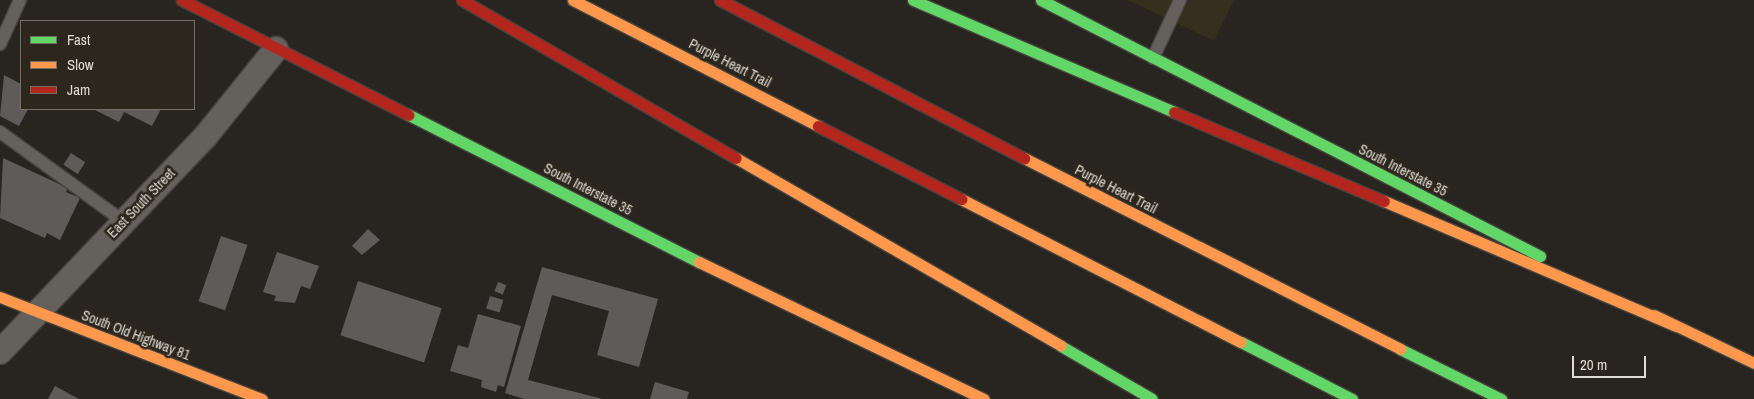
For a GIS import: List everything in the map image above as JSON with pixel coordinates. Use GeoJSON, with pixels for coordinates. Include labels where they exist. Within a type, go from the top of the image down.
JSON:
{"type":"FeatureCollection","features":[{"type":"Feature","properties":{"kind":"main road","name":"South Interstate 35"},"geometry":{"type":"LineString","coordinates":[[182,0],[862,344],[984,399]]}},
{"type":"Feature","properties":{"kind":"main road"},"geometry":{"type":"LineString","coordinates":[[462,0],[1152,399]]}},
{"type":"Feature","properties":{"kind":"main road","name":"Purple Heart Trail"},"geometry":{"type":"LineString","coordinates":[[573,0],[1352,399]]}},
{"type":"Feature","properties":{"kind":"main road","name":"Purple Heart Trail"},"geometry":{"type":"LineString","coordinates":[[720,0],[1249,275],[1501,399]]}},
{"type":"Feature","properties":{"kind":"main road"},"geometry":{"type":"LineString","coordinates":[[914,0],[1675,326]]}},
{"type":"Feature","properties":{"kind":"main road","name":"South Interstate 35"},"geometry":{"type":"LineString","coordinates":[[1041,0],[1675,326],[1754,363]]}},
{"type":"Feature","properties":{"kind":"main road","name":"South Old Highway 81"},"geometry":{"type":"LineString","coordinates":[[0,298],[262,399]]}},
{"type":"Feature","properties":{"kind":"street","name":"East South Street"},"geometry":{"type":"LineString","coordinates":[[0,352],[35,312],[205,138],[276,49]]}},
{"type":"Feature","properties":{"kind":"lane"},"geometry":{"type":"LineString","coordinates":[[0,44],[20,0]]}},
{"type":"Feature","properties":{"kind":"lane"},"geometry":{"type":"LineString","coordinates":[[1153,58],[1180,0]]}},
{"type":"Feature","properties":{"kind":"lane"},"geometry":{"type":"LineString","coordinates":[[0,132],[123,221]]}},
{"type":"Feature","properties":{"kind":"shaded area"},"geometry":{"type":"Polygon","coordinates":[[[1128,0],[1234,0],[1214,41],[1128,0]]]}},
{"type":"Feature","properties":{"kind":"building"},"geometry":{"type":"Polygon","coordinates":[[[4,75],[20,83],[20,110],[27,110],[19,126],[0,116],[4,75]]]}},
{"type":"Feature","properties":{"kind":"building"},"geometry":{"type":"Polygon","coordinates":[[[95,110],[160,110],[152,126],[124,112],[119,122],[95,110]]]}},
{"type":"Feature","properties":{"kind":"building"},"geometry":{"type":"Polygon","coordinates":[[[71,153],[85,162],[78,174],[63,165],[71,153]]]}},
{"type":"Feature","properties":{"kind":"building"},"geometry":{"type":"Polygon","coordinates":[[[3,158],[68,188],[66,192],[80,198],[60,240],[47,233],[45,238],[0,218],[3,158]]]}},
{"type":"Feature","properties":{"kind":"building"},"geometry":{"type":"Polygon","coordinates":[[[368,229],[380,240],[362,255],[352,246],[368,229]]]}},
{"type":"Feature","properties":{"kind":"building"},"geometry":{"type":"Polygon","coordinates":[[[221,236],[247,245],[225,310],[199,301],[221,236]]]}},
{"type":"Feature","properties":{"kind":"building"},"geometry":{"type":"Polygon","coordinates":[[[277,252],[319,266],[310,289],[301,286],[295,303],[274,301],[276,296],[263,292],[277,252]]]}},
{"type":"Feature","properties":{"kind":"building"},"geometry":{"type":"Polygon","coordinates":[[[542,267],[658,299],[639,367],[597,355],[609,311],[552,295],[528,380],[603,399],[524,399],[505,393],[542,267]]]}},
{"type":"Feature","properties":{"kind":"building"},"geometry":{"type":"Polygon","coordinates":[[[358,281],[442,308],[424,362],[340,335],[358,281]]]}},
{"type":"Feature","properties":{"kind":"building"},"geometry":{"type":"Polygon","coordinates":[[[498,282],[506,285],[503,295],[494,291],[498,282]]]}},
{"type":"Feature","properties":{"kind":"building"},"geometry":{"type":"Polygon","coordinates":[[[490,296],[503,300],[500,313],[486,308],[490,296]]]}},
{"type":"Feature","properties":{"kind":"building"},"geometry":{"type":"Polygon","coordinates":[[[478,314],[521,326],[504,387],[498,385],[496,392],[481,387],[482,380],[450,371],[458,345],[468,348],[478,314]]]}},
{"type":"Feature","properties":{"kind":"building"},"geometry":{"type":"Polygon","coordinates":[[[655,382],[689,392],[687,399],[650,399],[655,382]]]}},
{"type":"Feature","properties":{"kind":"building"},"geometry":{"type":"Polygon","coordinates":[[[55,386],[79,399],[48,399],[55,386]]]}},
{"type":"Feature","properties":{"kind":"traffic: fast"},"geometry":{"type":"LineString","coordinates":[[913,0],[1174,112]]}},
{"type":"Feature","properties":{"kind":"traffic: fast"},"geometry":{"type":"LineString","coordinates":[[1041,0],[1540,256]]}},
{"type":"Feature","properties":{"kind":"traffic: fast"},"geometry":{"type":"LineString","coordinates":[[409,115],[699,262]]}},
{"type":"Feature","properties":{"kind":"traffic: fast"},"geometry":{"type":"LineString","coordinates":[[1241,342],[1352,399]]}},
{"type":"Feature","properties":{"kind":"traffic: fast"},"geometry":{"type":"LineString","coordinates":[[1061,346],[1152,399]]}},
{"type":"Feature","properties":{"kind":"traffic: fast"},"geometry":{"type":"LineString","coordinates":[[1400,349],[1501,399]]}},
{"type":"Feature","properties":{"kind":"traffic: slow"},"geometry":{"type":"LineString","coordinates":[[573,0],[818,126]]}},
{"type":"Feature","properties":{"kind":"traffic: slow"},"geometry":{"type":"LineString","coordinates":[[736,158],[1061,346]]}},
{"type":"Feature","properties":{"kind":"traffic: slow"},"geometry":{"type":"LineString","coordinates":[[1024,158],[1400,349]]}},
{"type":"Feature","properties":{"kind":"traffic: slow"},"geometry":{"type":"LineString","coordinates":[[961,199],[1241,342]]}},
{"type":"Feature","properties":{"kind":"traffic: slow"},"geometry":{"type":"LineString","coordinates":[[1384,201],[1675,326]]}},
{"type":"Feature","properties":{"kind":"traffic: slow"},"geometry":{"type":"LineString","coordinates":[[699,262],[984,399]]}},
{"type":"Feature","properties":{"kind":"traffic: slow"},"geometry":{"type":"LineString","coordinates":[[0,297],[262,399]]}},
{"type":"Feature","properties":{"kind":"traffic: slow"},"geometry":{"type":"LineString","coordinates":[[1654,315],[1754,363]]}},
{"type":"Feature","properties":{"kind":"traffic: jam"},"geometry":{"type":"LineString","coordinates":[[182,0],[409,115]]}},
{"type":"Feature","properties":{"kind":"traffic: jam"},"geometry":{"type":"LineString","coordinates":[[462,0],[736,158]]}},
{"type":"Feature","properties":{"kind":"traffic: jam"},"geometry":{"type":"LineString","coordinates":[[720,0],[1024,158]]}},
{"type":"Feature","properties":{"kind":"traffic: jam"},"geometry":{"type":"LineString","coordinates":[[1174,112],[1384,201]]}},
{"type":"Feature","properties":{"kind":"traffic: jam"},"geometry":{"type":"LineString","coordinates":[[818,126],[961,199]]}}]}
